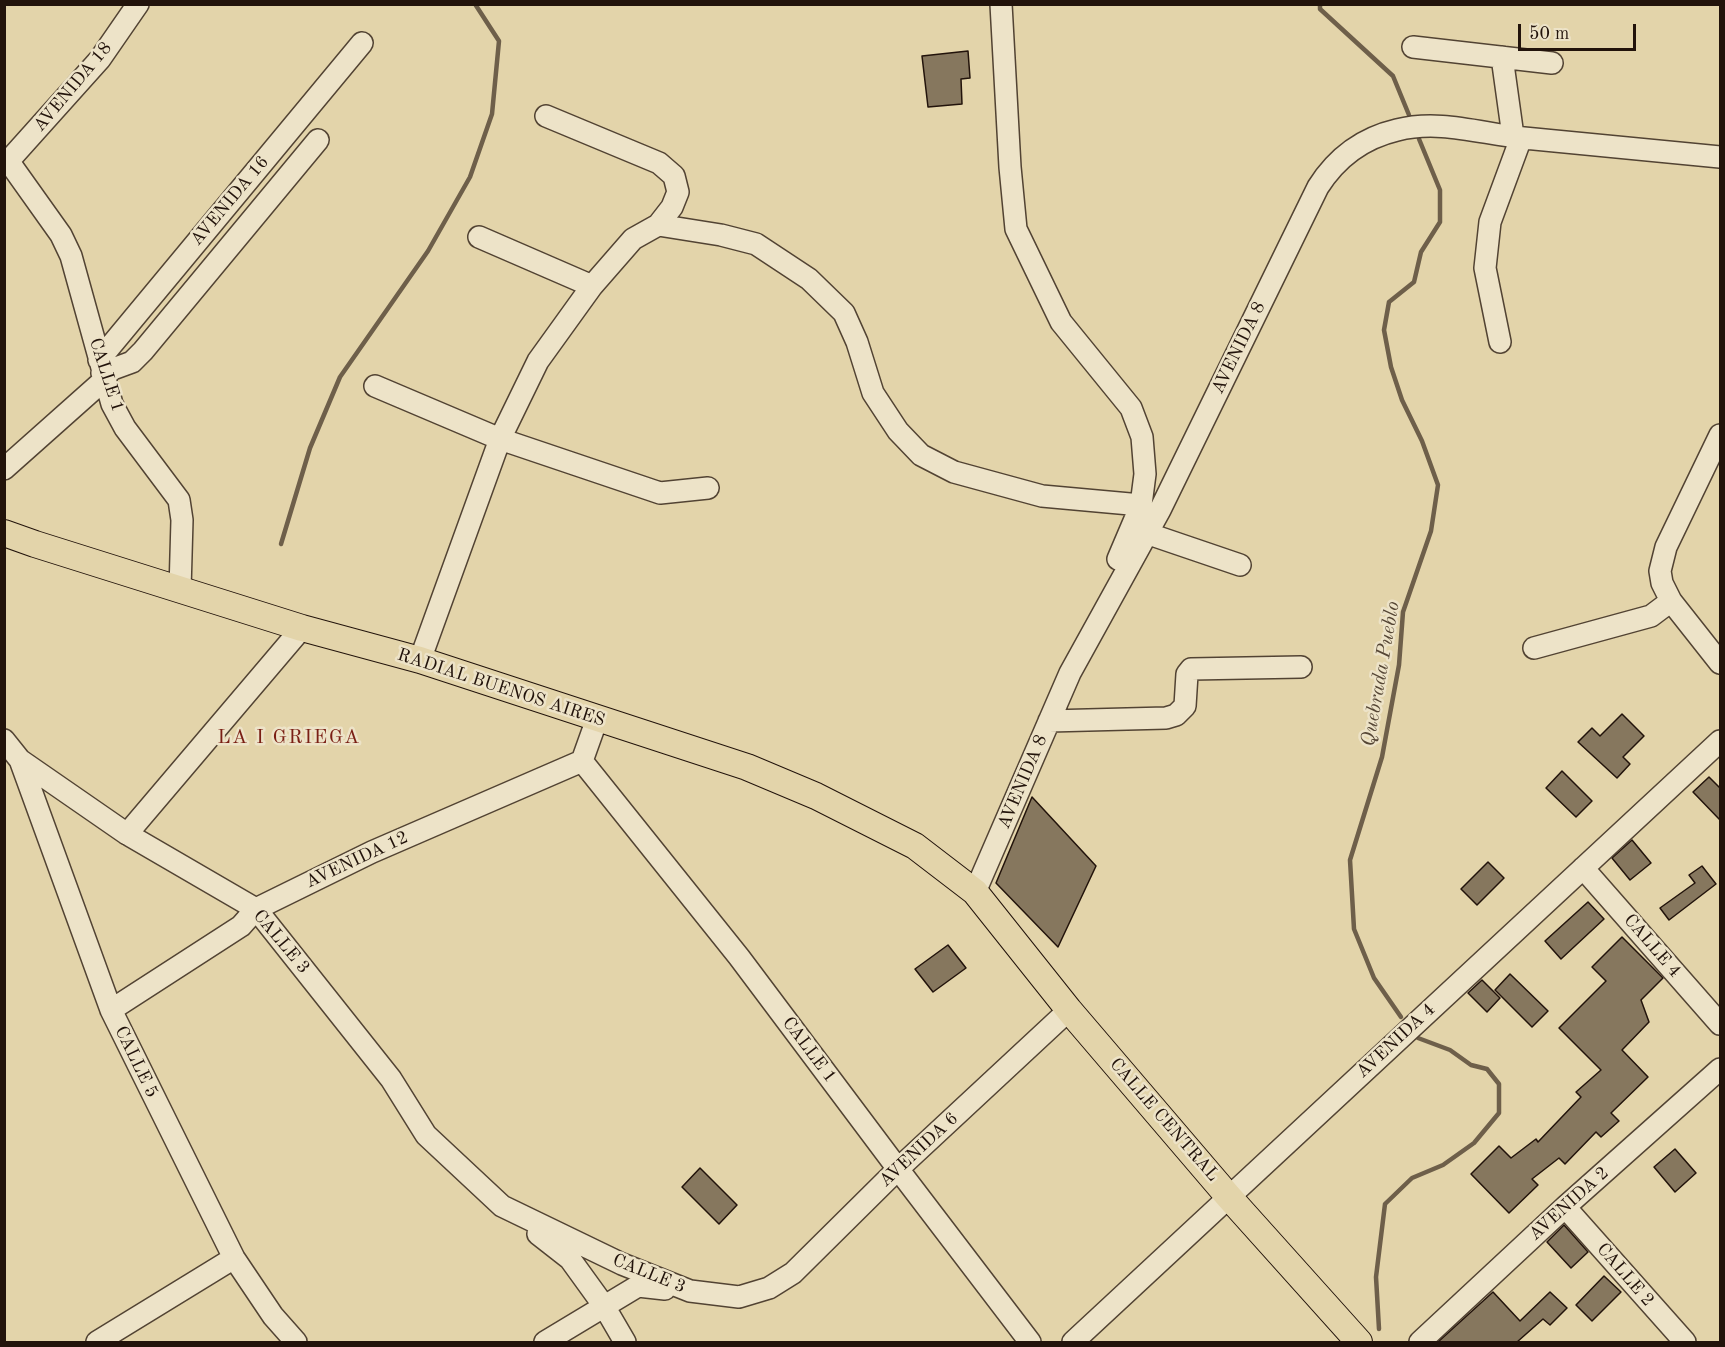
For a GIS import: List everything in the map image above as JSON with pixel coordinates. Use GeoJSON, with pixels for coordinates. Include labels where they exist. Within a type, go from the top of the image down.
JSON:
{"type":"FeatureCollection","features":[{"type":"Feature","properties":{"kind":"main road","name":"RADIAL BUENOS AIRES"},"geometry":{"type":"LineString","coordinates":[[4,533],[302,628],[420,660],[747,767],[816,796],[915,846],[975,892]]}},
{"type":"Feature","properties":{"kind":"main road","name":"CALLE CENTRAL"},"geometry":{"type":"LineString","coordinates":[[975,892],[1070,1010],[1228,1196],[1359,1342]]}},
{"type":"Feature","properties":{"kind":"street","name":"AVENIDA 18"},"geometry":{"type":"LineString","coordinates":[[7,164],[100,59],[138,4]]}},
{"type":"Feature","properties":{"kind":"street"},"geometry":{"type":"LineString","coordinates":[[1001,4],[1010,167],[1016,229],[1060,322],[1131,408],[1142,437],[1145,474],[1141,505],[1070,673]]}},
{"type":"Feature","properties":{"kind":"street","name":"AVENIDA 16"},"geometry":{"type":"LineString","coordinates":[[4,469],[101,371],[362,43]]}},
{"type":"Feature","properties":{"kind":"street"},"geometry":{"type":"LineString","coordinates":[[1413,46],[1552,63]]}},
{"type":"Feature","properties":{"kind":"street"},"geometry":{"type":"LineString","coordinates":[[1500,342],[1485,268],[1490,222],[1517,137],[1502,57]]}},
{"type":"Feature","properties":{"kind":"street"},"geometry":{"type":"LineString","coordinates":[[420,660],[500,439],[538,361],[592,286],[633,239],[658,225],[672,207],[678,192],[674,176],[659,163],[546,116]]}},
{"type":"Feature","properties":{"kind":"street","name":"AVENIDA 8"},"geometry":{"type":"LineString","coordinates":[[975,892],[1070,673],[1160,510],[1308,206],[1328,171],[1342,156],[1378,135],[1399,129],[1426,126],[1453,127],[1517,137],[1720,157]]}},
{"type":"Feature","properties":{"kind":"street"},"geometry":{"type":"LineString","coordinates":[[101,371],[132,362],[143,351],[318,140]]}},
{"type":"Feature","properties":{"kind":"street","name":"CALLE 1"},"geometry":{"type":"LineString","coordinates":[[7,164],[61,235],[71,256],[101,371],[112,404],[124,428],[179,500],[182,520],[180,590]]}},
{"type":"Feature","properties":{"kind":"street"},"geometry":{"type":"LineString","coordinates":[[658,225],[721,235],[756,244],[809,279],[843,313],[857,342],[873,393],[898,431],[921,455],[954,472],[1042,495],[1141,505]]}},
{"type":"Feature","properties":{"kind":"street"},"geometry":{"type":"LineString","coordinates":[[479,237],[592,286]]}},
{"type":"Feature","properties":{"kind":"street"},"geometry":{"type":"LineString","coordinates":[[375,386],[500,439],[660,493],[708,488]]}},
{"type":"Feature","properties":{"kind":"street"},"geometry":{"type":"LineString","coordinates":[[1720,435],[1666,547],[1660,570],[1662,583],[1671,602],[1720,663]]}},
{"type":"Feature","properties":{"kind":"street"},"geometry":{"type":"LineString","coordinates":[[1146,533],[1240,565]]}},
{"type":"Feature","properties":{"kind":"street"},"geometry":{"type":"LineString","coordinates":[[1534,648],[1651,616],[1671,602]]}},
{"type":"Feature","properties":{"kind":"street"},"geometry":{"type":"LineString","coordinates":[[127,834],[302,628]]}},
{"type":"Feature","properties":{"kind":"street"},"geometry":{"type":"LineString","coordinates":[[1049,721],[1166,718],[1176,715],[1185,706],[1187,674],[1191,669],[1301,667]]}},
{"type":"Feature","properties":{"kind":"street"},"geometry":{"type":"LineString","coordinates":[[582,762],[597,719]]}},
{"type":"Feature","properties":{"kind":"street","name":"AVENIDA 4"},"geometry":{"type":"LineString","coordinates":[[1073,1342],[1720,741]]}},
{"type":"Feature","properties":{"kind":"street","name":"CALLE 3"},"geometry":{"type":"LineString","coordinates":[[11,752],[127,834],[256,909],[391,1079],[426,1135],[502,1206],[570,1259],[604,1306],[625,1342]]}},
{"type":"Feature","properties":{"kind":"street","name":"CALLE 5"},"geometry":{"type":"LineString","coordinates":[[11,752],[111,1010],[234,1258],[273,1316],[296,1342]]}},
{"type":"Feature","properties":{"kind":"street","name":"CALLE 1"},"geometry":{"type":"LineString","coordinates":[[582,762],[739,957],[1030,1342]]}},
{"type":"Feature","properties":{"kind":"street","name":"AVENIDA 12"},"geometry":{"type":"LineString","coordinates":[[111,1010],[241,926],[256,909],[372,852],[582,762]]}},
{"type":"Feature","properties":{"kind":"street","name":"CALLE 4"},"geometry":{"type":"LineString","coordinates":[[1583,868],[1720,1024]]}},
{"type":"Feature","properties":{"kind":"street","name":"AVENIDA 6"},"geometry":{"type":"LineString","coordinates":[[769,1288],[793,1273],[898,1169],[1070,1010]]}},
{"type":"Feature","properties":{"kind":"street","name":"AVENIDA 2"},"geometry":{"type":"LineString","coordinates":[[1420,1342],[1565,1207],[1720,1069]]}},
{"type":"Feature","properties":{"kind":"street","name":"CALLE 3"},"geometry":{"type":"LineString","coordinates":[[502,1206],[622,1264],[690,1291],[739,1297],[769,1288]]}},
{"type":"Feature","properties":{"kind":"street","name":"CALLE 2"},"geometry":{"type":"LineString","coordinates":[[1565,1207],[1685,1342]]}},
{"type":"Feature","properties":{"kind":"street"},"geometry":{"type":"LineString","coordinates":[[97,1342],[234,1258]]}},
{"type":"Feature","properties":{"kind":"street"},"geometry":{"type":"LineString","coordinates":[[545,1342],[638,1286],[690,1291]]}},
{"type":"Feature","properties":{"kind":"building"},"geometry":{"type":"Polygon","coordinates":[[[968,51],[970,78],[961,79],[962,104],[928,107],[922,56],[968,51]]]}},
{"type":"Feature","properties":{"kind":"building"},"geometry":{"type":"Polygon","coordinates":[[[1622,714],[1644,736],[1623,757],[1630,764],[1617,778],[1578,742],[1592,728],[1600,736],[1622,714]]]}},
{"type":"Feature","properties":{"kind":"building"},"geometry":{"type":"Polygon","coordinates":[[[1562,771],[1592,801],[1576,817],[1546,788],[1562,771]]]}},
{"type":"Feature","properties":{"kind":"building"},"geometry":{"type":"Polygon","coordinates":[[[1709,777],[1720,788],[1720,820],[1693,792],[1709,777]]]}},
{"type":"Feature","properties":{"kind":"building"},"geometry":{"type":"Polygon","coordinates":[[[1032,797],[1096,866],[1058,947],[996,883],[1032,797]]]}},
{"type":"Feature","properties":{"kind":"building"},"geometry":{"type":"Polygon","coordinates":[[[1632,840],[1651,863],[1630,880],[1612,858],[1632,840]]]}},
{"type":"Feature","properties":{"kind":"building"},"geometry":{"type":"Polygon","coordinates":[[[1488,862],[1504,878],[1477,905],[1461,889],[1488,862]]]}},
{"type":"Feature","properties":{"kind":"building"},"geometry":{"type":"Polygon","coordinates":[[[1702,866],[1716,884],[1669,920],[1660,908],[1695,883],[1689,875],[1702,866]]]}},
{"type":"Feature","properties":{"kind":"building"},"geometry":{"type":"Polygon","coordinates":[[[1588,902],[1604,919],[1561,959],[1545,941],[1588,902]]]}},
{"type":"Feature","properties":{"kind":"building"},"geometry":{"type":"Polygon","coordinates":[[[1622,937],[1663,978],[1641,1000],[1649,1022],[1622,1050],[1648,1077],[1611,1113],[1619,1121],[1601,1137],[1596,1132],[1565,1164],[1559,1158],[1532,1179],[1538,1185],[1509,1213],[1471,1174],[1499,1146],[1511,1158],[1536,1139],[1538,1142],[1581,1097],[1576,1092],[1601,1070],[1559,1028],[1606,981],[1592,967],[1622,937]]]}},
{"type":"Feature","properties":{"kind":"building"},"geometry":{"type":"Polygon","coordinates":[[[948,945],[966,968],[933,992],[915,969],[948,945]]]}},
{"type":"Feature","properties":{"kind":"building"},"geometry":{"type":"Polygon","coordinates":[[[1510,974],[1548,1011],[1532,1027],[1495,990],[1510,974]]]}},
{"type":"Feature","properties":{"kind":"building"},"geometry":{"type":"Polygon","coordinates":[[[1482,980],[1500,998],[1487,1012],[1468,993],[1482,980]]]}},
{"type":"Feature","properties":{"kind":"building"},"geometry":{"type":"Polygon","coordinates":[[[1675,1149],[1696,1173],[1675,1192],[1654,1167],[1675,1149]]]}},
{"type":"Feature","properties":{"kind":"building"},"geometry":{"type":"Polygon","coordinates":[[[700,1168],[737,1205],[719,1224],[682,1187],[700,1168]]]}},
{"type":"Feature","properties":{"kind":"building"},"geometry":{"type":"Polygon","coordinates":[[[1564,1225],[1588,1252],[1571,1268],[1547,1242],[1564,1225]]]}},
{"type":"Feature","properties":{"kind":"building"},"geometry":{"type":"Polygon","coordinates":[[[1604,1276],[1621,1292],[1592,1321],[1576,1305],[1604,1276]]]}},
{"type":"Feature","properties":{"kind":"building"},"geometry":{"type":"Polygon","coordinates":[[[1493,1292],[1520,1321],[1550,1292],[1567,1308],[1550,1325],[1543,1319],[1517,1342],[1438,1342],[1493,1292]]]}},
{"type":"Feature","properties":{"kind":"waterway"},"geometry":{"type":"LineString","coordinates":[[281,544],[310,448],[340,377],[428,251],[470,177],[492,114],[499,41],[475,4]]}},
{"type":"Feature","properties":{"kind":"waterway","name":"Quebrada Pueblo"},"geometry":{"type":"LineString","coordinates":[[1320,4],[1320,9],[1393,76],[1409,115]]}},
{"type":"Feature","properties":{"kind":"waterway","name":"Quebrada Pueblo"},"geometry":{"type":"LineString","coordinates":[[1401,1017],[1374,978],[1354,929],[1350,860],[1382,757],[1399,665],[1403,612],[1431,531],[1438,485],[1422,441],[1402,400],[1391,367],[1384,330],[1389,302],[1414,282],[1421,252],[1440,222],[1440,190],[1419,139]]}},
{"type":"Feature","properties":{"kind":"waterway","name":"Quebrada Pueblo"},"geometry":{"type":"LineString","coordinates":[[1379,1329],[1376,1277],[1385,1204],[1412,1178],[1443,1165],[1474,1143],[1499,1113],[1499,1084],[1487,1069],[1471,1065],[1450,1050],[1418,1038]]}},
{"type":"Feature","properties":{"kind":"district","name":"LA I GRIEGA"},"geometry":{"type":"Point","coordinates":[289,738]}}]}
